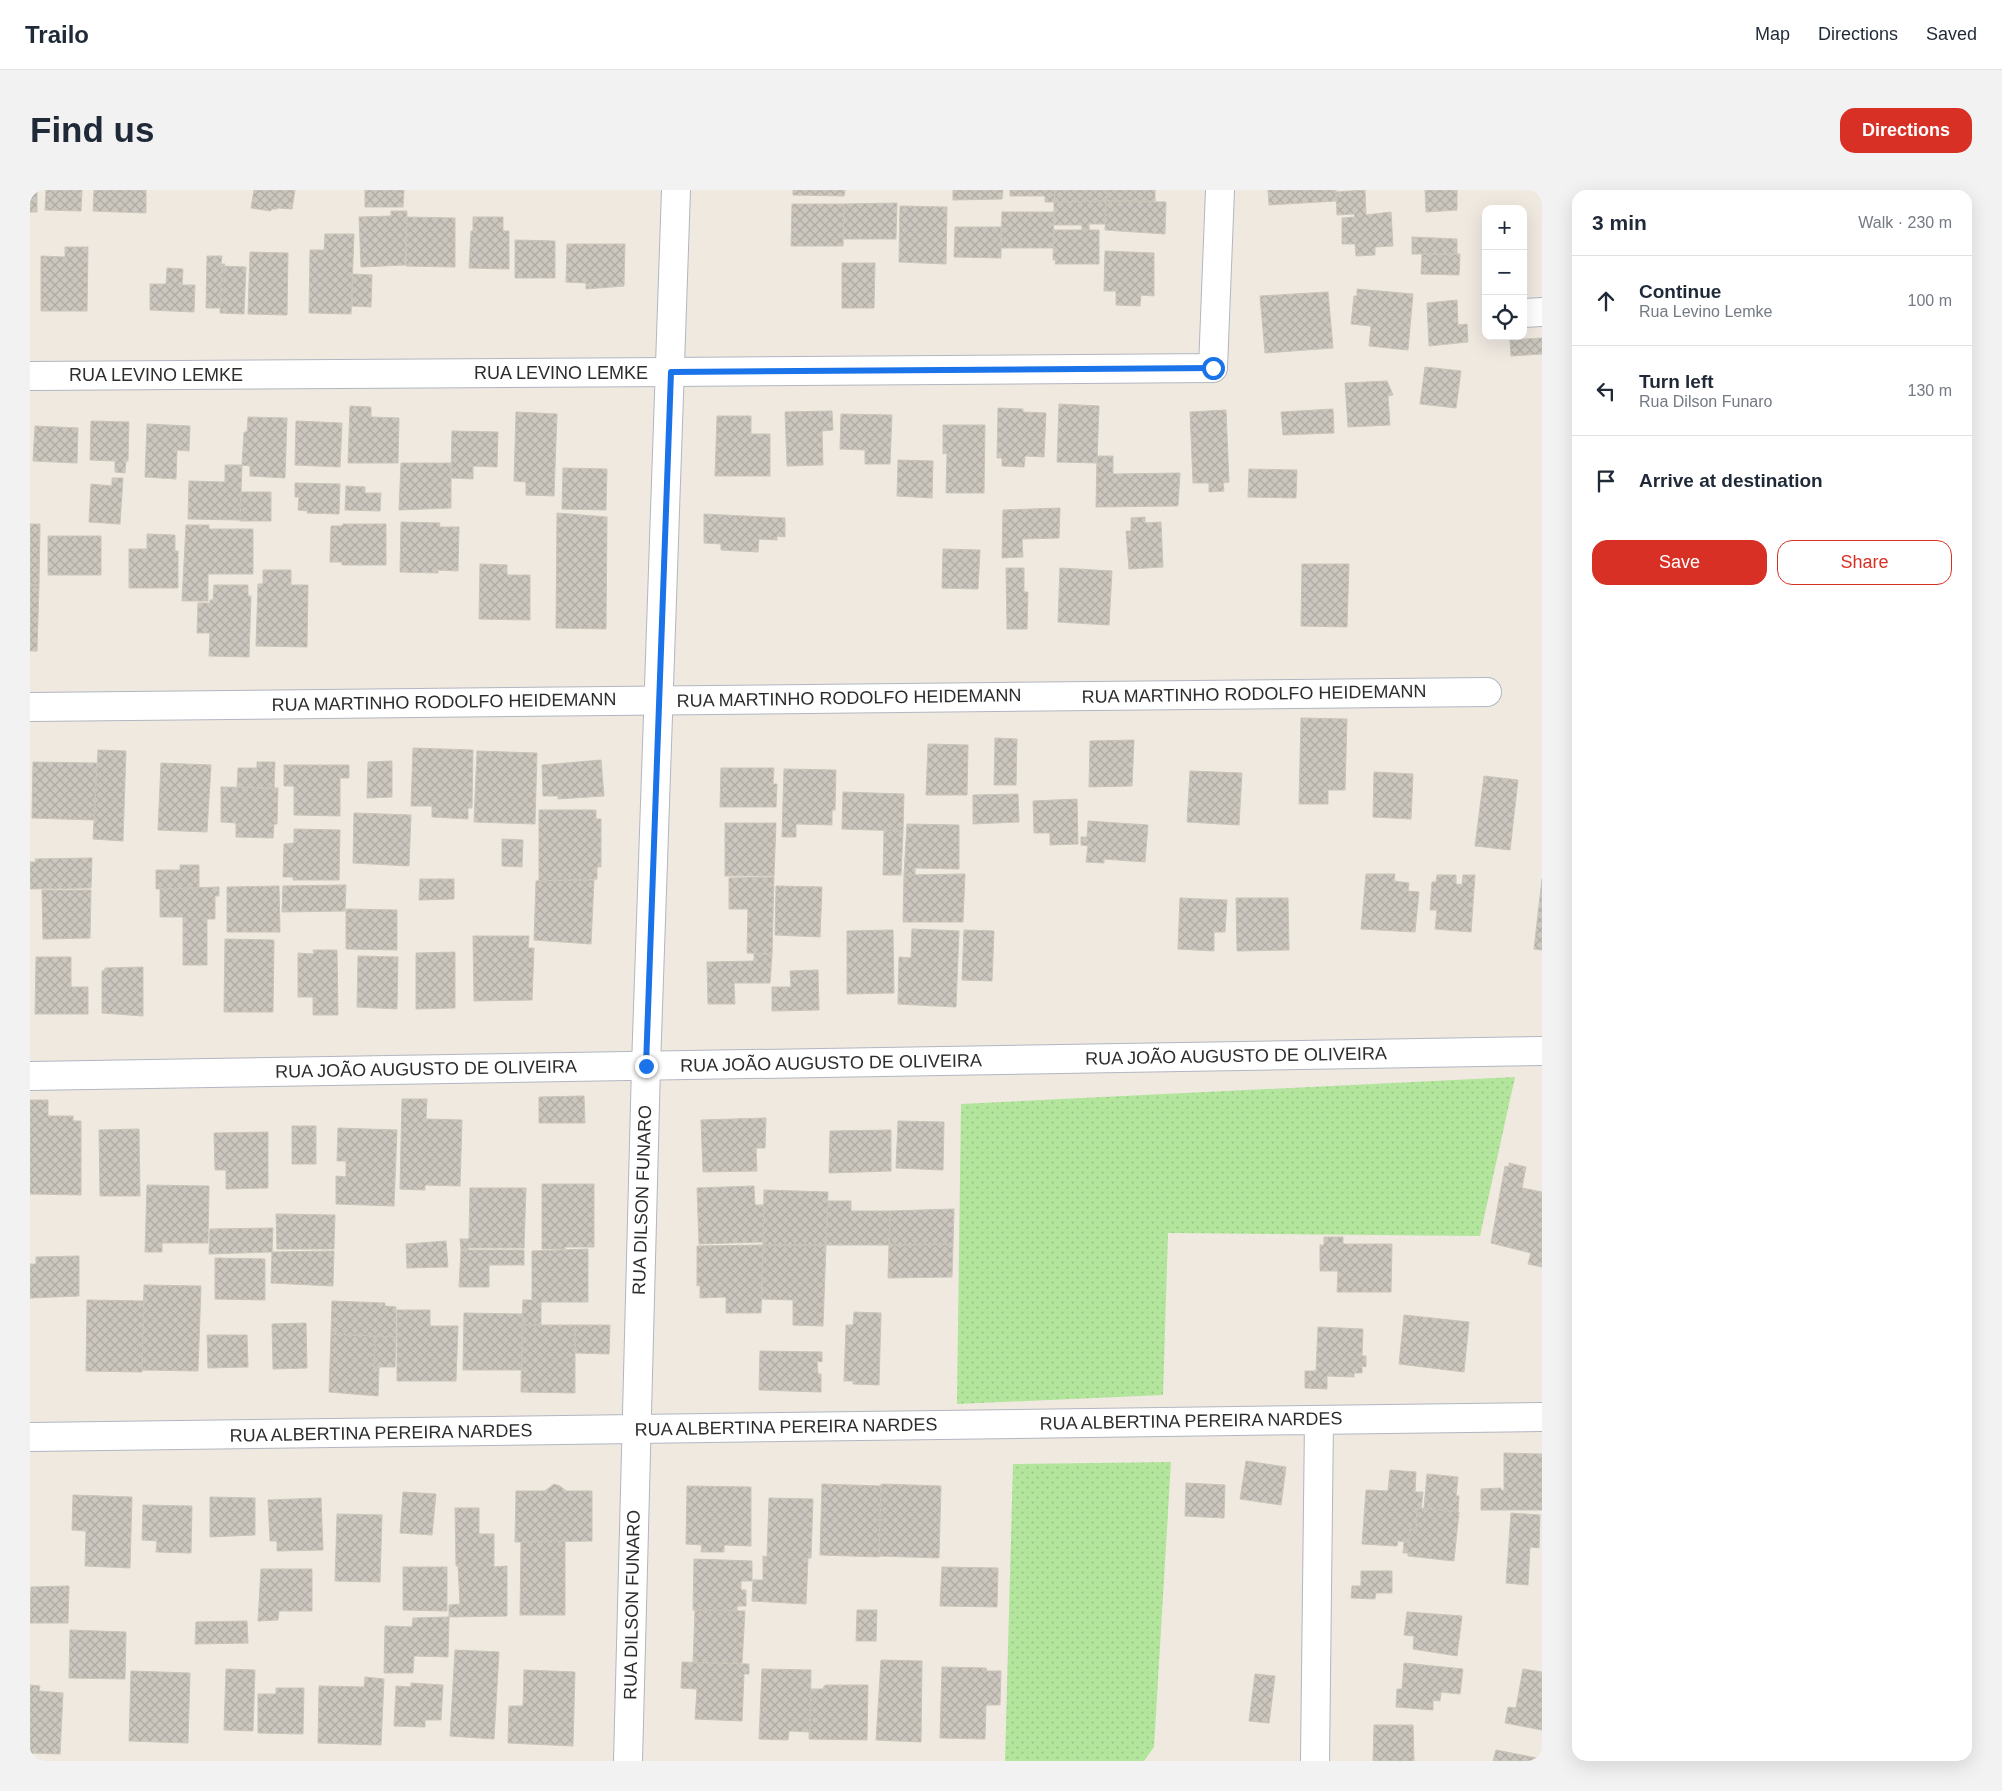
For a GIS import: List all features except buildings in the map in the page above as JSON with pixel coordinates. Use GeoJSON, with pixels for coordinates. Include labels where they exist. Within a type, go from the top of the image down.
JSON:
{"type":"FeatureCollection","features":[{"type":"Feature","properties":{"kind":"street","name":"RUA DILSON FUNARO"},"geometry":{"type":"LineString","coordinates":[[628,1761],[646,1066],[676,190]]}},
{"type":"Feature","properties":{"kind":"street","name":"RUA LEVINO LEMKE"},"geometry":{"type":"LineString","coordinates":[[30,376],[1213,368],[1220,190]]}},
{"type":"Feature","properties":{"kind":"street"},"geometry":{"type":"LineString","coordinates":[[1527,312],[1542,312]]}},
{"type":"Feature","properties":{"kind":"street","name":"RUA MARTINHO RODOLFO HEIDEMANN"},"geometry":{"type":"LineString","coordinates":[[30,707],[659,699],[1487,692]]}},
{"type":"Feature","properties":{"kind":"street","name":"RUA JOÃO AUGUSTO DE OLIVEIRA"},"geometry":{"type":"LineString","coordinates":[[30,1076],[1542,1051]]}},
{"type":"Feature","properties":{"kind":"street","name":"RUA ALBERTINA PEREIRA NARDES"},"geometry":{"type":"LineString","coordinates":[[30,1437],[1542,1417]]}},
{"type":"Feature","properties":{"kind":"street"},"geometry":{"type":"LineString","coordinates":[[1316,1761],[1319,1420]]}},
{"type":"Feature","properties":{"kind":"green space"},"geometry":{"type":"Polygon","coordinates":[[[1515,1077],[1480,1236],[1168,1233],[1163,1395],[957,1404],[961,1104],[1515,1077]]]}},
{"type":"Feature","properties":{"kind":"green space"},"geometry":{"type":"Polygon","coordinates":[[[1171,1462],[1154,1747],[1144,1761],[1005,1761],[1013,1464],[1171,1462]]]}},
{"type":"Feature","properties":{"kind":"route"},"geometry":{"type":"LineString","coordinates":[[646,1066],[671,372],[1213,368]]}}]}
